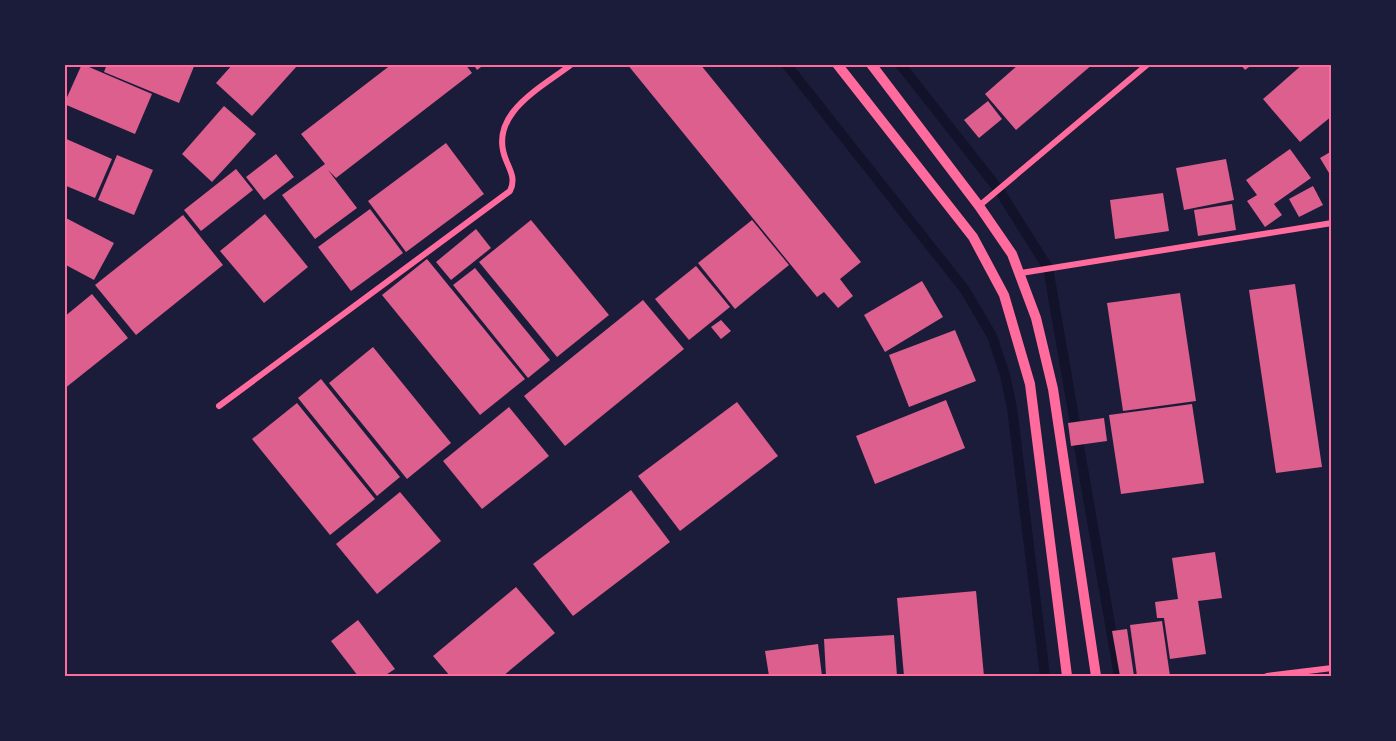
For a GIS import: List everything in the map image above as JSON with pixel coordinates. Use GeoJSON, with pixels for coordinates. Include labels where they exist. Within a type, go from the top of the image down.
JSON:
{"type":"FeatureCollection","features":[{"type":"Feature","properties":{"kind":"street"},"geometry":{"type":"LineString","coordinates":[[219,406],[510,190],[513,178],[501,145],[501,130],[520,104],[572,64]]}},
{"type":"Feature","properties":{"kind":"street"},"geometry":{"type":"LineString","coordinates":[[837,64],[973,237],[1004,295],[1030,384],[1067,676]]}},
{"type":"Feature","properties":{"kind":"street"},"geometry":{"type":"LineString","coordinates":[[872,64],[979,206],[1021,273],[1043,342],[1053,389],[1096,676]]}},
{"type":"Feature","properties":{"kind":"street"},"geometry":{"type":"LineString","coordinates":[[979,206],[1148,64]]}},
{"type":"Feature","properties":{"kind":"street"},"geometry":{"type":"LineString","coordinates":[[1021,273],[1332,223]]}},
{"type":"Feature","properties":{"kind":"street"},"geometry":{"type":"LineString","coordinates":[[1267,676],[1332,668]]}},
{"type":"Feature","properties":{"kind":"building"},"geometry":{"type":"Polygon","coordinates":[[[82,64],[152,94],[135,134],[64,104],[82,64]]]}},
{"type":"Feature","properties":{"kind":"building"},"geometry":{"type":"Polygon","coordinates":[[[107,64],[195,64],[179,103],[104,72],[107,64]]]}},
{"type":"Feature","properties":{"kind":"building"},"geometry":{"type":"Polygon","coordinates":[[[233,64],[294,64],[297,66],[252,116],[216,83],[233,64]]]}},
{"type":"Feature","properties":{"kind":"building"},"geometry":{"type":"Polygon","coordinates":[[[392,64],[465,64],[472,73],[336,178],[328,170],[357,208],[315,239],[282,195],[325,164],[301,134],[392,64]]]}},
{"type":"Feature","properties":{"kind":"building"},"geometry":{"type":"Polygon","coordinates":[[[473,64],[485,64],[477,70],[473,64]]]}},
{"type":"Feature","properties":{"kind":"building"},"geometry":{"type":"Polygon","coordinates":[[[627,64],[700,64],[861,262],[840,279],[853,296],[838,308],[824,292],[817,297],[627,64]]]}},
{"type":"Feature","properties":{"kind":"building"},"geometry":{"type":"Polygon","coordinates":[[[1019,64],[1093,64],[1016,130],[985,94],[1019,64]]]}},
{"type":"Feature","properties":{"kind":"building"},"geometry":{"type":"Polygon","coordinates":[[[1240,64],[1253,64],[1245,70],[1240,64]]]}},
{"type":"Feature","properties":{"kind":"building"},"geometry":{"type":"Polygon","coordinates":[[[1303,64],[1329,64],[1332,67],[1332,116],[1300,142],[1263,99],[1303,64]]]}},
{"type":"Feature","properties":{"kind":"building"},"geometry":{"type":"Polygon","coordinates":[[[988,101],[1002,119],[979,138],[964,120],[988,101]]]}},
{"type":"Feature","properties":{"kind":"building"},"geometry":{"type":"Polygon","coordinates":[[[224,106],[256,134],[212,182],[182,154],[224,106]]]}},
{"type":"Feature","properties":{"kind":"building"},"geometry":{"type":"Polygon","coordinates":[[[64,138],[112,159],[95,198],[64,185],[64,138]]]}},
{"type":"Feature","properties":{"kind":"building"},"geometry":{"type":"Polygon","coordinates":[[[446,143],[484,194],[406,252],[368,201],[446,143]]]}},
{"type":"Feature","properties":{"kind":"building"},"geometry":{"type":"Polygon","coordinates":[[[1290,149],[1311,178],[1274,204],[1282,215],[1265,227],[1247,201],[1257,195],[1246,180],[1290,149]]]}},
{"type":"Feature","properties":{"kind":"building"},"geometry":{"type":"Polygon","coordinates":[[[1332,151],[1332,178],[1320,158],[1332,151]]]}},
{"type":"Feature","properties":{"kind":"building"},"geometry":{"type":"Polygon","coordinates":[[[276,154],[294,177],[264,200],[246,177],[276,154]]]}},
{"type":"Feature","properties":{"kind":"building"},"geometry":{"type":"Polygon","coordinates":[[[117,155],[153,170],[134,215],[98,200],[117,155]]]}},
{"type":"Feature","properties":{"kind":"building"},"geometry":{"type":"Polygon","coordinates":[[[1226,159],[1234,200],[1184,210],[1176,168],[1226,159]]]}},
{"type":"Feature","properties":{"kind":"building"},"geometry":{"type":"Polygon","coordinates":[[[236,169],[253,190],[201,231],[184,210],[236,169]]]}},
{"type":"Feature","properties":{"kind":"building"},"geometry":{"type":"Polygon","coordinates":[[[1313,186],[1323,205],[1299,217],[1289,199],[1313,186]]]}},
{"type":"Feature","properties":{"kind":"building"},"geometry":{"type":"Polygon","coordinates":[[[1163,193],[1169,231],[1115,239],[1110,200],[1163,193]]]}},
{"type":"Feature","properties":{"kind":"building"},"geometry":{"type":"Polygon","coordinates":[[[1232,204],[1236,230],[1198,236],[1194,210],[1232,204]]]}},
{"type":"Feature","properties":{"kind":"building"},"geometry":{"type":"Polygon","coordinates":[[[370,209],[403,253],[351,291],[318,247],[370,209]]]}},
{"type":"Feature","properties":{"kind":"building"},"geometry":{"type":"Polygon","coordinates":[[[265,214],[308,267],[264,303],[220,251],[265,214]]]}},
{"type":"Feature","properties":{"kind":"building"},"geometry":{"type":"Polygon","coordinates":[[[183,215],[223,265],[136,335],[95,285],[183,215]]]}},
{"type":"Feature","properties":{"kind":"building"},"geometry":{"type":"Polygon","coordinates":[[[64,217],[114,243],[94,280],[64,264],[64,217]]]}},
{"type":"Feature","properties":{"kind":"building"},"geometry":{"type":"Polygon","coordinates":[[[531,220],[609,315],[557,357],[479,262],[531,220]]]}},
{"type":"Feature","properties":{"kind":"building"},"geometry":{"type":"Polygon","coordinates":[[[752,220],[789,265],[735,309],[698,263],[752,220]]]}},
{"type":"Feature","properties":{"kind":"building"},"geometry":{"type":"Polygon","coordinates":[[[476,229],[491,248],[451,280],[436,262],[476,229]]]}},
{"type":"Feature","properties":{"kind":"building"},"geometry":{"type":"Polygon","coordinates":[[[427,259],[525,379],[480,415],[382,295],[427,259]]]}},
{"type":"Feature","properties":{"kind":"building"},"geometry":{"type":"Polygon","coordinates":[[[696,266],[730,307],[689,340],[655,299],[696,266]]]}},
{"type":"Feature","properties":{"kind":"building"},"geometry":{"type":"Polygon","coordinates":[[[475,268],[550,360],[528,378],[453,285],[475,268]]]}},
{"type":"Feature","properties":{"kind":"building"},"geometry":{"type":"Polygon","coordinates":[[[922,281],[943,317],[885,352],[864,315],[922,281]]]}},
{"type":"Feature","properties":{"kind":"building"},"geometry":{"type":"Polygon","coordinates":[[[1295,284],[1322,467],[1276,473],[1249,290],[1295,284]]]}},
{"type":"Feature","properties":{"kind":"building"},"geometry":{"type":"Polygon","coordinates":[[[1180,293],[1196,401],[1123,411],[1107,303],[1180,293]]]}},
{"type":"Feature","properties":{"kind":"building"},"geometry":{"type":"Polygon","coordinates":[[[92,294],[128,338],[64,389],[64,317],[92,294]]]}},
{"type":"Feature","properties":{"kind":"building"},"geometry":{"type":"Polygon","coordinates":[[[643,300],[684,349],[565,446],[524,396],[643,300]]]}},
{"type":"Feature","properties":{"kind":"building"},"geometry":{"type":"Polygon","coordinates":[[[721,320],[731,331],[721,339],[711,327],[721,320]]]}},
{"type":"Feature","properties":{"kind":"building"},"geometry":{"type":"Polygon","coordinates":[[[955,330],[976,381],[909,407],[889,355],[955,330]]]}},
{"type":"Feature","properties":{"kind":"building"},"geometry":{"type":"Polygon","coordinates":[[[373,347],[451,443],[407,479],[329,383],[373,347]]]}},
{"type":"Feature","properties":{"kind":"building"},"geometry":{"type":"Polygon","coordinates":[[[321,379],[400,477],[377,496],[298,398],[321,379]]]}},
{"type":"Feature","properties":{"kind":"building"},"geometry":{"type":"Polygon","coordinates":[[[946,400],[965,448],[875,484],[856,436],[946,400]]]}},
{"type":"Feature","properties":{"kind":"building"},"geometry":{"type":"Polygon","coordinates":[[[737,402],[778,456],[680,531],[638,476],[737,402]]]}},
{"type":"Feature","properties":{"kind":"building"},"geometry":{"type":"Polygon","coordinates":[[[297,403],[375,499],[330,535],[252,439],[297,403]]]}},
{"type":"Feature","properties":{"kind":"building"},"geometry":{"type":"Polygon","coordinates":[[[1192,404],[1204,483],[1121,494],[1109,415],[1192,404]]]}},
{"type":"Feature","properties":{"kind":"building"},"geometry":{"type":"Polygon","coordinates":[[[509,407],[549,456],[482,509],[443,461],[509,407]]]}},
{"type":"Feature","properties":{"kind":"building"},"geometry":{"type":"Polygon","coordinates":[[[1104,418],[1107,441],[1071,446],[1068,423],[1104,418]]]}},
{"type":"Feature","properties":{"kind":"building"},"geometry":{"type":"Polygon","coordinates":[[[631,490],[670,542],[573,616],[533,564],[631,490]]]}},
{"type":"Feature","properties":{"kind":"building"},"geometry":{"type":"Polygon","coordinates":[[[400,492],[441,541],[377,594],[336,544],[400,492]]]}},
{"type":"Feature","properties":{"kind":"building"},"geometry":{"type":"Polygon","coordinates":[[[1215,552],[1222,598],[1198,601],[1206,654],[1170,659],[1164,618],[1157,618],[1155,602],[1178,599],[1172,558],[1215,552]]]}},
{"type":"Feature","properties":{"kind":"building"},"geometry":{"type":"Polygon","coordinates":[[[516,587],[555,633],[503,676],[450,676],[433,656],[516,587]]]}},
{"type":"Feature","properties":{"kind":"building"},"geometry":{"type":"Polygon","coordinates":[[[976,591],[984,676],[904,676],[897,598],[976,591]]]}},
{"type":"Feature","properties":{"kind":"building"},"geometry":{"type":"Polygon","coordinates":[[[358,620],[395,669],[384,676],[358,676],[331,641],[358,620]]]}},
{"type":"Feature","properties":{"kind":"building"},"geometry":{"type":"Polygon","coordinates":[[[1162,621],[1170,676],[1137,676],[1130,625],[1162,621]]]}},
{"type":"Feature","properties":{"kind":"building"},"geometry":{"type":"Polygon","coordinates":[[[1127,629],[1134,676],[1120,676],[1112,631],[1127,629]]]}},
{"type":"Feature","properties":{"kind":"building"},"geometry":{"type":"Polygon","coordinates":[[[894,635],[897,676],[826,676],[824,639],[894,635]]]}},
{"type":"Feature","properties":{"kind":"building"},"geometry":{"type":"Polygon","coordinates":[[[818,644],[822,676],[769,676],[765,651],[818,644]]]}},
{"type":"Feature","properties":{"kind":"waterway"},"geometry":{"type":"LineString","coordinates":[[786,64],[965,290],[992,336],[1005,375],[1012,408],[1045,676]]}},
{"type":"Feature","properties":{"kind":"waterway"},"geometry":{"type":"LineString","coordinates":[[900,64],[999,190],[1048,268],[1119,676]]}}]}
